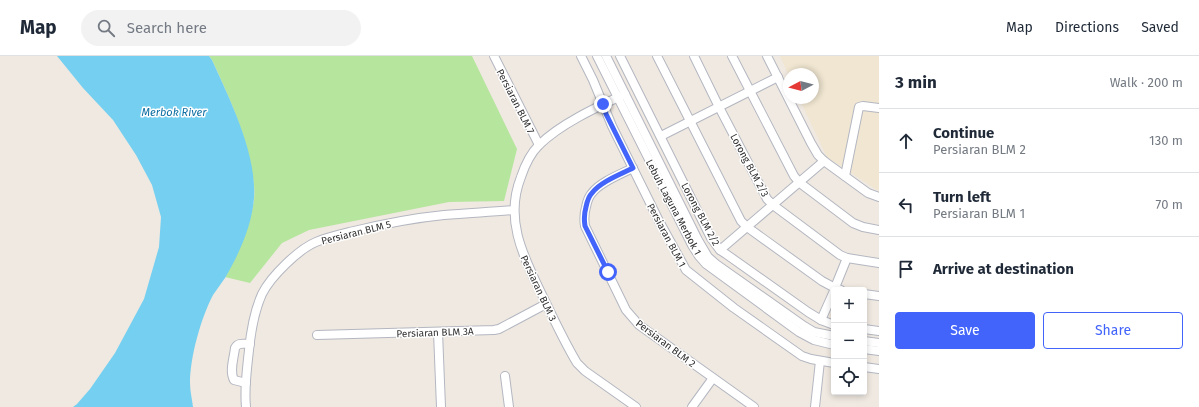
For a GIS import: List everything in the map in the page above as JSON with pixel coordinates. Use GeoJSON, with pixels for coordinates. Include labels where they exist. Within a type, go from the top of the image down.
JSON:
{"type":"FeatureCollection","features":[{"type":"Feature","properties":{"kind":"street","name":"Persiaran BLM 7"},"geometry":{"type":"LineString","coordinates":[[494,56],[539,145]]}},
{"type":"Feature","properties":{"kind":"street","name":"Persiaran BLM 1"},"geometry":{"type":"LineString","coordinates":[[581,56],[593,80],[606,114],[659,221],[686,270],[734,308],[802,356],[831,363]]}},
{"type":"Feature","properties":{"kind":"street","name":"Lebuh Laguna Merbok 1"},"geometry":{"type":"LineString","coordinates":[[597,56],[621,96],[708,257],[804,326],[814,332],[831,335]]}},
{"type":"Feature","properties":{"kind":"street","name":"Lebuh Laguna Merbok 1"},"geometry":{"type":"LineString","coordinates":[[606,56],[621,96],[692,245],[699,256],[706,264],[799,332],[814,340],[831,344]]}},
{"type":"Feature","properties":{"kind":"street","name":"Lorong BLM 2/2"},"geometry":{"type":"LineString","coordinates":[[620,56],[711,238],[720,250],[808,312],[831,324]]}},
{"type":"Feature","properties":{"kind":"street"},"geometry":{"type":"LineString","coordinates":[[657,56],[739,217],[746,227],[831,287]]}},
{"type":"Feature","properties":{"kind":"street","name":"Lorong BLM 2/3"},"geometry":{"type":"LineString","coordinates":[[694,56],[758,182],[767,198],[773,205],[834,251],[847,258],[879,263]]}},
{"type":"Feature","properties":{"kind":"street"},"geometry":{"type":"LineString","coordinates":[[732,56],[794,176],[800,183],[853,223],[863,227],[879,230]]}},
{"type":"Feature","properties":{"kind":"street"},"geometry":{"type":"LineString","coordinates":[[767,56],[818,155],[824,162],[868,193],[879,197]]}},
{"type":"Feature","properties":{"kind":"street"},"geometry":{"type":"LineString","coordinates":[[661,136],[778,77]]}},
{"type":"Feature","properties":{"kind":"street","name":"Persiaran BLM 3"},"geometry":{"type":"LineString","coordinates":[[621,96],[603,104],[562,128],[539,145],[530,157],[524,169],[516,190],[514,210],[523,255],[546,304],[577,363],[585,371],[636,407]]}},
{"type":"Feature","properties":{"kind":"street"},"geometry":{"type":"LineString","coordinates":[[844,176],[859,107],[879,108]]}},
{"type":"Feature","properties":{"kind":"street"},"geometry":{"type":"LineString","coordinates":[[720,250],[824,162]]}},
{"type":"Feature","properties":{"kind":"street","name":"Persiaran BLM 2"},"geometry":{"type":"LineString","coordinates":[[633,168],[598,186],[590,194],[585,210],[584,221],[585,226],[630,315],[639,325],[754,407]]}},
{"type":"Feature","properties":{"kind":"street","name":"Persiaran BLM 5"},"geometry":{"type":"LineString","coordinates":[[246,407],[246,383],[250,344],[256,310],[266,288],[273,278],[294,257],[308,246],[317,241],[363,229],[415,219],[442,215],[514,210]]}},
{"type":"Feature","properties":{"kind":"street"},"geometry":{"type":"LineString","coordinates":[[837,287],[847,258]]}},
{"type":"Feature","properties":{"kind":"street"},"geometry":{"type":"LineString","coordinates":[[867,294],[879,296]]}},
{"type":"Feature","properties":{"kind":"street"},"geometry":{"type":"LineString","coordinates":[[821,320],[831,300]]}},
{"type":"Feature","properties":{"kind":"street","name":"Persiaran BLM 3A"},"geometry":{"type":"LineString","coordinates":[[317,335],[494,330],[546,304]]}},
{"type":"Feature","properties":{"kind":"street"},"geometry":{"type":"LineString","coordinates":[[867,329],[879,331]]}},
{"type":"Feature","properties":{"kind":"street"},"geometry":{"type":"LineString","coordinates":[[438,332],[441,407]]}},
{"type":"Feature","properties":{"kind":"street"},"geometry":{"type":"LineString","coordinates":[[867,341],[879,343]]}},
{"type":"Feature","properties":{"kind":"street"},"geometry":{"type":"LineString","coordinates":[[246,383],[234,380],[232,377],[232,370],[235,348],[237,345],[250,344]]}},
{"type":"Feature","properties":{"kind":"street"},"geometry":{"type":"LineString","coordinates":[[867,349],[879,351]]}},
{"type":"Feature","properties":{"kind":"street"},"geometry":{"type":"LineString","coordinates":[[815,407],[820,361]]}},
{"type":"Feature","properties":{"kind":"street"},"geometry":{"type":"LineString","coordinates":[[867,367],[879,369]]}},
{"type":"Feature","properties":{"kind":"street"},"geometry":{"type":"LineString","coordinates":[[505,376],[509,407]]}},
{"type":"Feature","properties":{"kind":"street"},"geometry":{"type":"LineString","coordinates":[[692,407],[713,378]]}},
{"type":"Feature","properties":{"kind":"shaded area"},"geometry":{"type":"Polygon","coordinates":[[[780,56],[879,56],[879,190],[827,157],[802,104],[819,104],[819,68],[785,68],[780,56]]]}},
{"type":"Feature","properties":{"kind":"green space"},"geometry":{"type":"Polygon","coordinates":[[[209,56],[472,56],[517,149],[504,201],[449,202],[309,230],[282,243],[250,283],[225,277],[239,249],[250,220],[254,200],[254,186],[246,144],[241,129],[225,88],[209,56]]]}},
{"type":"Feature","properties":{"kind":"water","name":"Merbok River"},"geometry":{"type":"Polygon","coordinates":[[[57,56],[209,56],[241,128],[247,146],[254,181],[253,208],[248,229],[240,250],[225,278],[213,295],[200,326],[190,373],[193,407],[73,407],[90,389],[115,353],[144,299],[159,247],[161,217],[152,185],[136,155],[113,120],[83,88],[57,56]]]}},
{"type":"Feature","properties":{"kind":"route"},"geometry":{"type":"LineString","coordinates":[[603,104],[606,114],[633,168],[598,186],[590,194],[585,210],[585,226],[608,272]]}}]}
